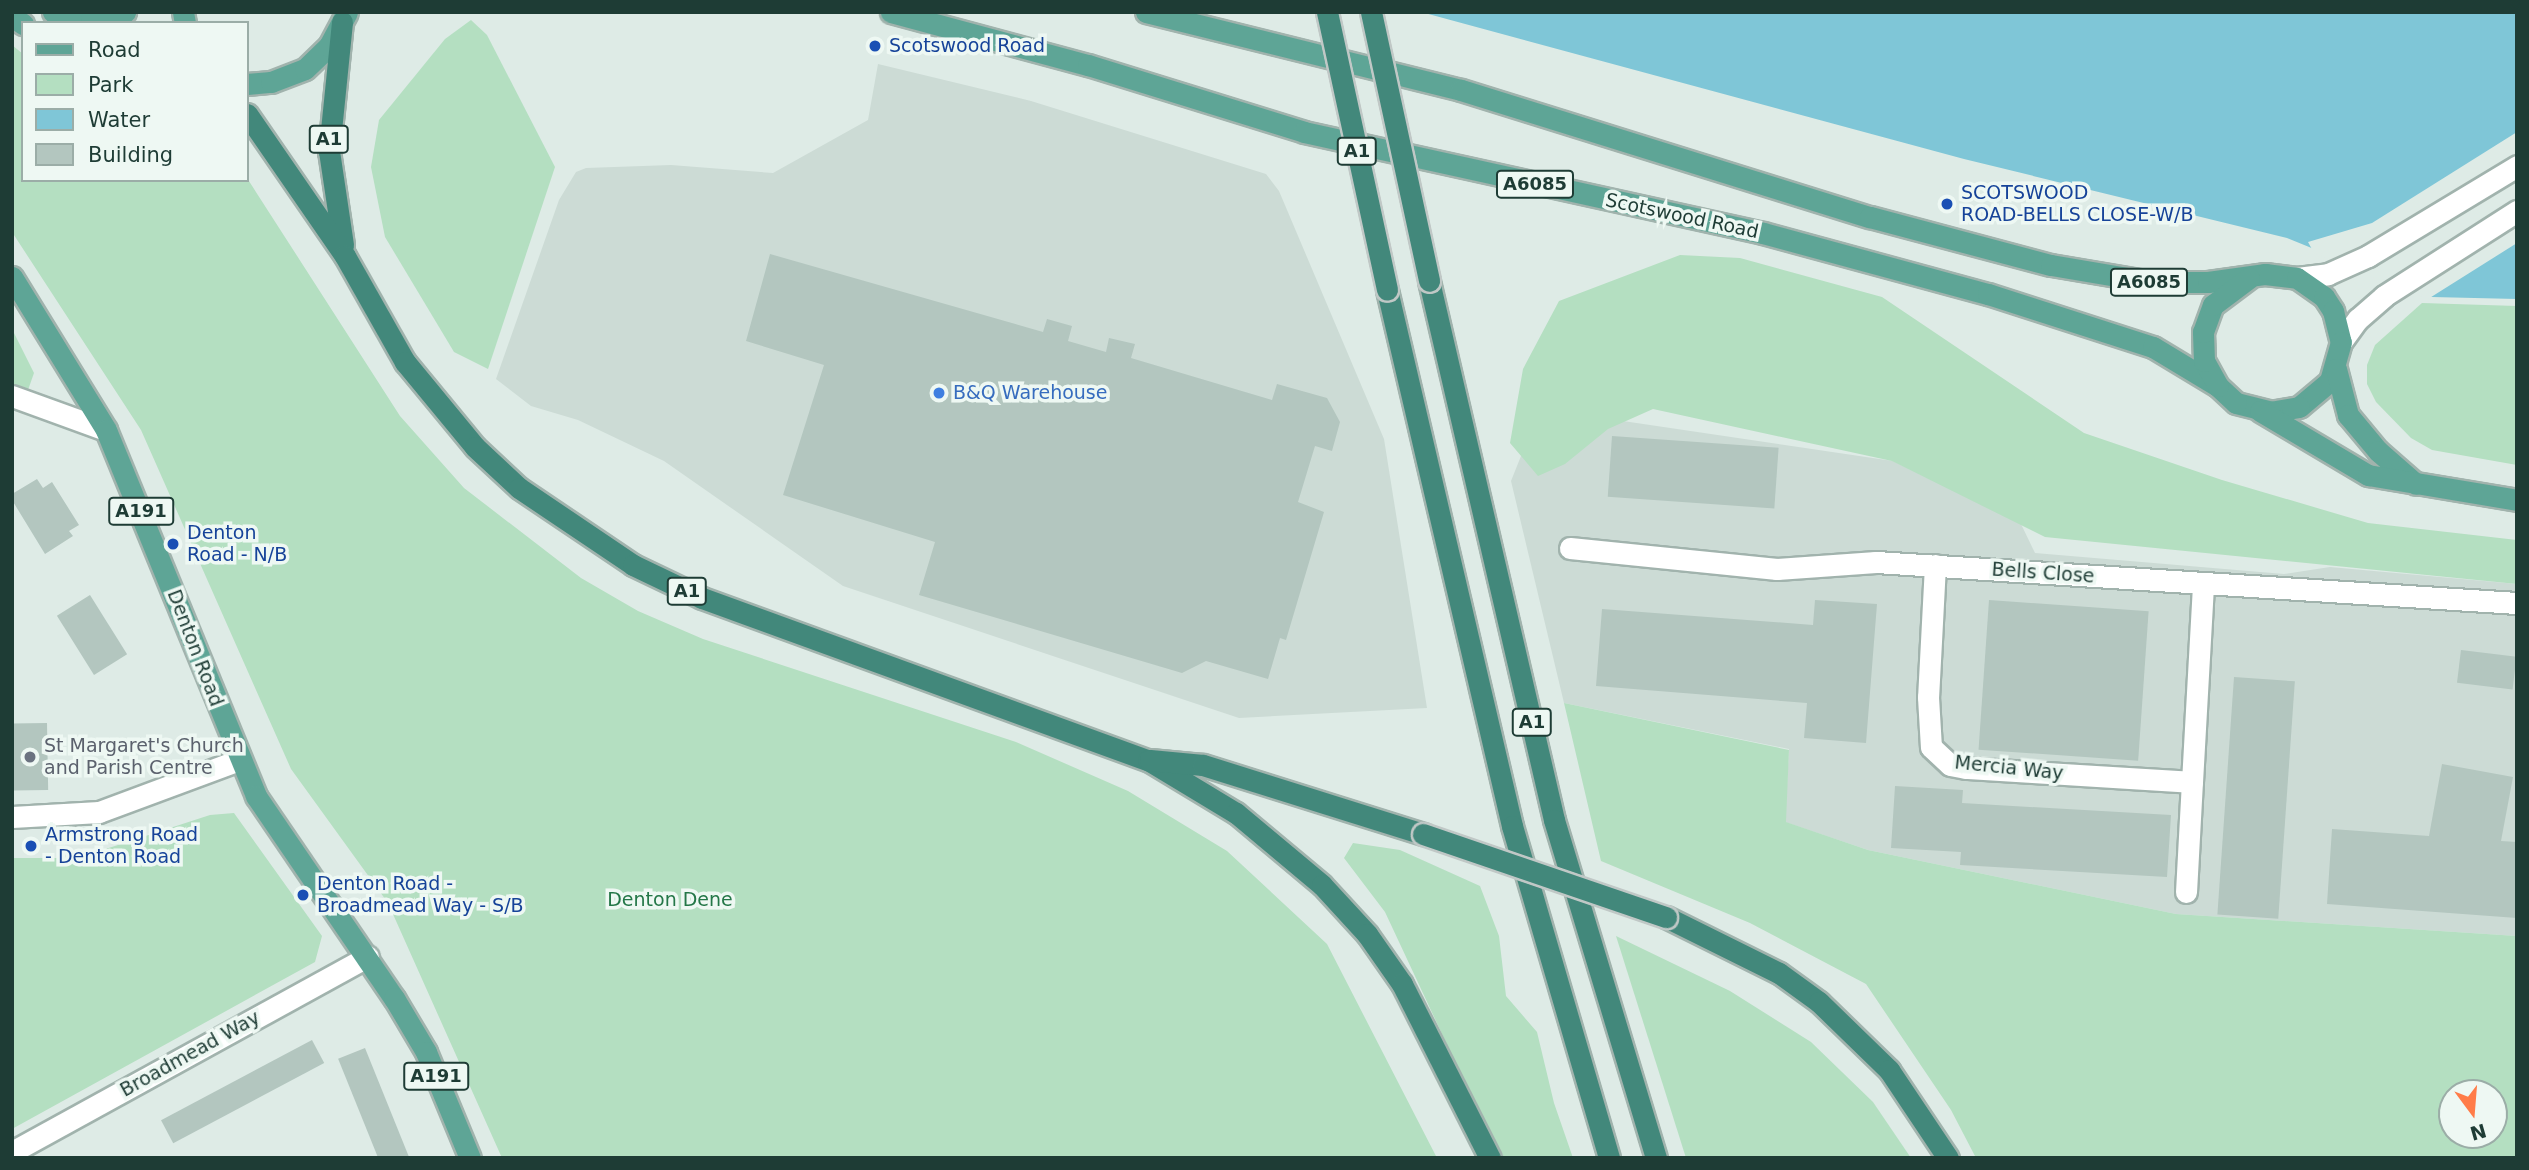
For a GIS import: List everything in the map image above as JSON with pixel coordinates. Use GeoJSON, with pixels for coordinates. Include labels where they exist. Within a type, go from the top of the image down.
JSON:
{"type":"FeatureCollection","features":[{"type":"Feature","properties":{"kind":"highway","name":"A1"},"geometry":{"type":"LineString","coordinates":[[1327,12],[1387,290],[1513,826],[1609,1158]]}},
{"type":"Feature","properties":{"kind":"highway","name":"A1"},"geometry":{"type":"LineString","coordinates":[[1371,12],[1429,281],[1554,820],[1656,1158]]}},
{"type":"Feature","properties":{"kind":"highway","name":"A1"},"geometry":{"type":"LineString","coordinates":[[345,17],[329,151],[333,201],[345,256]]}},
{"type":"Feature","properties":{"kind":"highway","name":"A1"},"geometry":{"type":"LineString","coordinates":[[248,115],[345,256],[379,321],[439,405],[483,455],[566,524],[633,565],[740,614],[1148,760],[1236,813],[1322,885],[1367,934],[1402,984],[1490,1158]]}},
{"type":"Feature","properties":{"kind":"highway","name":"A1"},"geometry":{"type":"LineString","coordinates":[[1148,760],[1203,765],[1423,834],[1666,916],[1779,973],[1819,1002],[1889,1070],[1948,1158]]}},
{"type":"Feature","properties":{"kind":"main road"},"geometry":{"type":"LineString","coordinates":[[53,12],[78,19],[125,12]]}},
{"type":"Feature","properties":{"kind":"main road","name":"Scotswood Road"},"geometry":{"type":"LineString","coordinates":[[891,12],[1088,65],[1304,132],[1763,233],[1988,294],[2153,346],[2218,386]]}},
{"type":"Feature","properties":{"kind":"main road","name":"A6085"},"geometry":{"type":"LineString","coordinates":[[1146,12],[1461,90],[1870,217],[2051,265],[2152,282],[2249,278]]}},
{"type":"Feature","properties":{"kind":"main road"},"geometry":{"type":"LineString","coordinates":[[248,84],[271,82],[305,69],[329,46],[345,17]]}},
{"type":"Feature","properties":{"kind":"main road"},"geometry":{"type":"LineString","coordinates":[[2260,411],[2299,407],[2321,391],[2336,369],[2341,342],[2339,326],[2324,297],[2297,278],[2264,274],[2249,278],[2222,294],[2207,318],[2204,361],[2218,386],[2236,403],[2260,411],[2346,466],[2420,487],[2517,500]]}},
{"type":"Feature","properties":{"kind":"main road","name":"Denton Road"},"geometry":{"type":"LineString","coordinates":[[12,277],[106,430],[239,760],[272,824],[368,956],[426,1052],[470,1158]]}},
{"type":"Feature","properties":{"kind":"main road"},"geometry":{"type":"LineString","coordinates":[[2336,369],[2348,415],[2378,451],[2420,487]]}},
{"type":"Feature","properties":{"kind":"street"},"geometry":{"type":"LineString","coordinates":[[2297,278],[2328,274],[2390,244],[2517,166]]}},
{"type":"Feature","properties":{"kind":"street"},"geometry":{"type":"LineString","coordinates":[[2341,342],[2358,319],[2396,288],[2517,211]]}},
{"type":"Feature","properties":{"kind":"street"},"geometry":{"type":"LineString","coordinates":[[12,396],[106,430]]}},
{"type":"Feature","properties":{"kind":"street","name":"Bells Close"},"geometry":{"type":"LineString","coordinates":[[1570,548],[1777,569],[1876,562],[2517,604]]}},
{"type":"Feature","properties":{"kind":"street","name":"Mercia Way"},"geometry":{"type":"LineString","coordinates":[[1935,565],[1928,718],[1931,747],[1938,757],[1966,768],[2192,782]]}},
{"type":"Feature","properties":{"kind":"street"},"geometry":{"type":"LineString","coordinates":[[2186,892],[2203,585]]}},
{"type":"Feature","properties":{"kind":"street"},"geometry":{"type":"LineString","coordinates":[[12,817],[99,812],[239,760]]}},
{"type":"Feature","properties":{"kind":"street","name":"Broadmead Way"},"geometry":{"type":"LineString","coordinates":[[12,1152],[368,956]]}},
{"type":"Feature","properties":{"kind":"shaded area","name":"B&Q Warehouse"},"geometry":{"type":"Polygon","coordinates":[[[878,64],[1031,101],[1266,174],[1279,191],[1384,439],[1427,708],[1239,718],[843,586],[664,461],[578,420],[531,406],[496,379],[559,200],[576,172],[586,168],[671,165],[773,173],[868,120],[878,64]]]}},
{"type":"Feature","properties":{"kind":"shaded area"},"geometry":{"type":"Polygon","coordinates":[[[1623,421],[1893,461],[2021,524],[2035,553],[2284,574],[2330,567],[2517,584],[2517,936],[2176,914],[1868,850],[1785,822],[1789,749],[1564,703],[1511,481],[1527,441],[1623,421]]]}},
{"type":"Feature","properties":{"kind":"green space"},"geometry":{"type":"Polygon","coordinates":[[[471,20],[487,35],[555,167],[488,369],[454,352],[385,237],[371,167],[379,120],[445,39],[471,20]]]}},
{"type":"Feature","properties":{"kind":"green space","name":"Denton Dene"},"geometry":{"type":"Polygon","coordinates":[[[12,45],[21,52],[21,182],[248,182],[248,180],[400,416],[464,488],[581,578],[638,611],[703,639],[1016,742],[1128,791],[1227,851],[1327,944],[1437,1158],[502,1158],[388,903],[291,769],[141,430],[12,232],[12,45]]]}},
{"type":"Feature","properties":{"kind":"green space"},"geometry":{"type":"Polygon","coordinates":[[[1680,255],[1740,258],[1882,297],[2084,433],[2222,480],[2368,523],[2517,540],[2517,584],[2045,537],[1892,461],[1653,409],[1608,429],[1565,464],[1538,476],[1510,443],[1523,369],[1559,301],[1680,255]]]}},
{"type":"Feature","properties":{"kind":"green space"},"geometry":{"type":"Polygon","coordinates":[[[2422,303],[2517,306],[2517,465],[2432,450],[2411,438],[2376,402],[2367,384],[2367,365],[2375,345],[2422,303]]]}},
{"type":"Feature","properties":{"kind":"green space"},"geometry":{"type":"Polygon","coordinates":[[[12,329],[34,373],[28,390],[12,385],[12,329]]]}},
{"type":"Feature","properties":{"kind":"green space"},"geometry":{"type":"Polygon","coordinates":[[[1564,703],[1789,750],[1786,822],[1868,850],[2176,914],[2517,936],[2517,1158],[1976,1158],[1951,1110],[1866,984],[1750,923],[1601,861],[1564,703]]]}},
{"type":"Feature","properties":{"kind":"green space"},"geometry":{"type":"Polygon","coordinates":[[[234,813],[322,936],[315,962],[12,1129],[12,858],[78,858],[210,815],[234,813]]]}},
{"type":"Feature","properties":{"kind":"green space"},"geometry":{"type":"Polygon","coordinates":[[[1353,843],[1400,850],[1480,886],[1499,936],[1506,996],[1537,1032],[1554,1103],[1573,1158],[1500,1158],[1385,912],[1344,858],[1353,843]]]}},
{"type":"Feature","properties":{"kind":"green space"},"geometry":{"type":"Polygon","coordinates":[[[1616,936],[1730,991],[1811,1042],[1873,1102],[1911,1158],[1686,1158],[1616,936]]]}},
{"type":"Feature","properties":{"kind":"water"},"geometry":{"type":"Polygon","coordinates":[[[1421,12],[2517,12],[2517,299],[2432,297],[2287,238],[1964,159],[1421,12]]]}},
{"type":"Feature","properties":{"kind":"pier"},"geometry":{"type":"Polygon","coordinates":[[[2517,132],[2517,243],[2428,299],[2314,253],[2308,242],[2372,223],[2517,132]]]}},
{"type":"Feature","properties":{"kind":"building"},"geometry":{"type":"Polygon","coordinates":[[[770,254],[1043,332],[1047,319],[1072,326],[1068,341],[1106,352],[1109,338],[1135,344],[1131,358],[1272,400],[1277,384],[1327,398],[1340,422],[1332,451],[1315,446],[1298,502],[1324,512],[1286,640],[1280,638],[1268,679],[1206,661],[1182,673],[919,595],[935,542],[783,495],[824,365],[746,341],[770,254]]]}},
{"type":"Feature","properties":{"kind":"building"},"geometry":{"type":"Polygon","coordinates":[[[1612,436],[1779,448],[1774,509],[1608,497],[1612,436]]]}},
{"type":"Feature","properties":{"kind":"building"},"geometry":{"type":"Polygon","coordinates":[[[37,479],[43,488],[52,482],[79,525],[69,531],[73,536],[45,554],[12,500],[12,494],[37,479]]]}},
{"type":"Feature","properties":{"kind":"building"},"geometry":{"type":"Polygon","coordinates":[[[90,595],[127,654],[94,675],[57,616],[90,595]]]}},
{"type":"Feature","properties":{"kind":"building"},"geometry":{"type":"Polygon","coordinates":[[[1815,600],[1877,604],[1866,743],[1804,738],[1807,703],[1596,686],[1602,609],[1813,625],[1815,600]]]}},
{"type":"Feature","properties":{"kind":"building"},"geometry":{"type":"Polygon","coordinates":[[[1989,600],[2149,611],[2138,761],[1979,750],[1989,600]]]}},
{"type":"Feature","properties":{"kind":"building"},"geometry":{"type":"Polygon","coordinates":[[[2461,650],[2517,657],[2513,690],[2457,683],[2461,650]]]}},
{"type":"Feature","properties":{"kind":"building"},"geometry":{"type":"Polygon","coordinates":[[[2234,677],[2295,681],[2278,919],[2217,914],[2234,677]]]}},
{"type":"Feature","properties":{"kind":"building","name":"St Margaret's Church and Parish Centre"},"geometry":{"type":"Polygon","coordinates":[[[47,723],[48,790],[13,791],[12,724],[47,723]]]}},
{"type":"Feature","properties":{"kind":"building"},"geometry":{"type":"Polygon","coordinates":[[[2442,764],[2513,777],[2501,841],[2517,842],[2517,918],[2327,904],[2332,829],[2429,836],[2442,764]]]}},
{"type":"Feature","properties":{"kind":"building"},"geometry":{"type":"Polygon","coordinates":[[[1895,786],[1963,790],[1962,803],[2171,815],[2167,877],[1960,865],[1961,852],[1891,848],[1895,786]]]}},
{"type":"Feature","properties":{"kind":"building"},"geometry":{"type":"Polygon","coordinates":[[[312,1040],[324,1063],[173,1143],[161,1120],[312,1040]]]}},
{"type":"Feature","properties":{"kind":"building"},"geometry":{"type":"Polygon","coordinates":[[[365,1048],[409,1157],[378,1158],[338,1059],[365,1048]]]}},
{"type":"Feature","properties":{"kind":"place","name":"Scotswood Road"},"geometry":{"type":"Point","coordinates":[875,46]}},
{"type":"Feature","properties":{"kind":"place","name":"SCOTSWOOD ROAD-BELLS CLOSE-W/B"},"geometry":{"type":"Point","coordinates":[1947,204]}},
{"type":"Feature","properties":{"kind":"place","name":"B&Q Warehouse"},"geometry":{"type":"Point","coordinates":[939,393]}},
{"type":"Feature","properties":{"kind":"place","name":"Denton Road - N/B"},"geometry":{"type":"Point","coordinates":[173,544]}},
{"type":"Feature","properties":{"kind":"place","name":"St Margaret's Church and Parish Centre"},"geometry":{"type":"Point","coordinates":[30,757]}},
{"type":"Feature","properties":{"kind":"place","name":"Armstrong Road - Denton Road"},"geometry":{"type":"Point","coordinates":[31,846]}},
{"type":"Feature","properties":{"kind":"place","name":"Denton Road - Broadmead Way - S/B"},"geometry":{"type":"Point","coordinates":[303,895]}}]}
